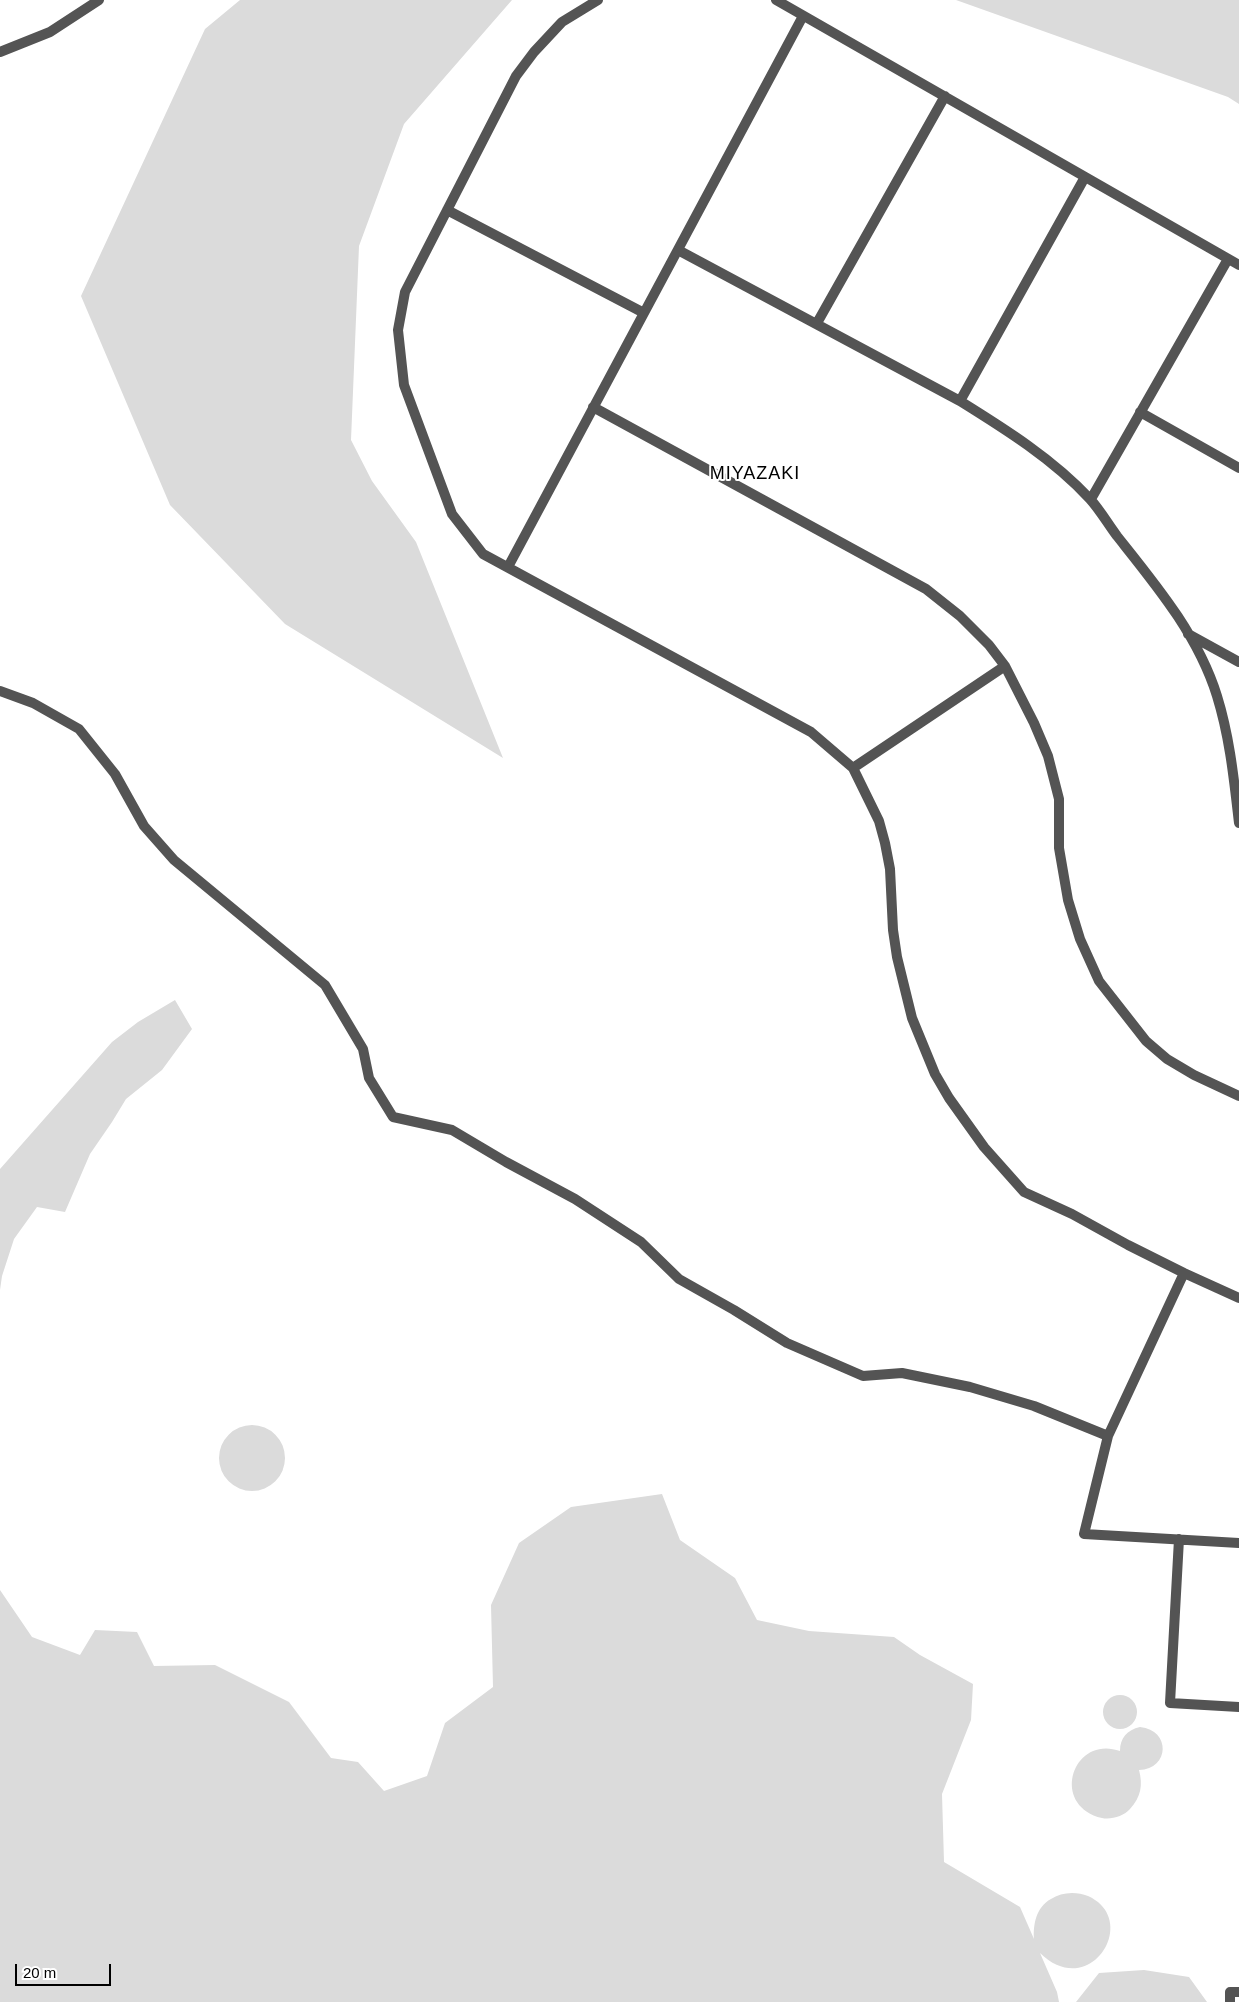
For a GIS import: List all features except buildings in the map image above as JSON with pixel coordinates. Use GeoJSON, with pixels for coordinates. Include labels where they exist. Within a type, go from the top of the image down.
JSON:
{"type":"FeatureCollection","features":[{"type":"Feature","properties":{"kind":"street"},"geometry":{"type":"LineString","coordinates":[[0,52],[50,32],[99,0]]}},
{"type":"Feature","properties":{"kind":"street"},"geometry":{"type":"LineString","coordinates":[[598,0],[562,22],[534,52],[516,76],[405,292],[398,330],[404,385],[452,514],[483,554],[811,732],[853,768],[879,821],[885,843],[890,869],[897,957],[912,1018],[935,1074],[949,1098],[984,1147],[1024,1192],[1072,1214],[1184,1273],[1239,1298]]}},
{"type":"Feature","properties":{"kind":"street"},"geometry":{"type":"LineString","coordinates":[[776,0],[1239,265]]}},
{"type":"Feature","properties":{"kind":"street"},"geometry":{"type":"LineString","coordinates":[[508,567],[803,16]]}},
{"type":"Feature","properties":{"kind":"street"},"geometry":{"type":"LineString","coordinates":[[817,323],[945,96]]}},
{"type":"Feature","properties":{"kind":"street"},"geometry":{"type":"LineString","coordinates":[[960,401],[1085,177]]}},
{"type":"Feature","properties":{"kind":"street"},"geometry":{"type":"LineString","coordinates":[[447,210],[644,313]]}},
{"type":"Feature","properties":{"kind":"street"},"geometry":{"type":"LineString","coordinates":[[678,250],[960,401],[1005,429],[1054,466],[1091,499],[1173,608],[1200,656],[1219,704],[1228,740],[1239,823]]}},
{"type":"Feature","properties":{"kind":"street"},"geometry":{"type":"LineString","coordinates":[[1091,499],[1228,259]]}},
{"type":"Feature","properties":{"kind":"street"},"geometry":{"type":"LineString","coordinates":[[594,407],[926,589],[960,616],[989,645],[1005,666],[1034,723],[1048,756],[1059,799],[1059,848],[1068,900],[1080,939],[1099,980],[1146,1040],[1167,1059],[1194,1075],[1239,1096]]}},
{"type":"Feature","properties":{"kind":"street"},"geometry":{"type":"LineString","coordinates":[[1140,412],[1239,468]]}},
{"type":"Feature","properties":{"kind":"street"},"geometry":{"type":"LineString","coordinates":[[1188,634],[1239,662]]}},
{"type":"Feature","properties":{"kind":"street"},"geometry":{"type":"LineString","coordinates":[[853,768],[1005,666]]}},
{"type":"Feature","properties":{"kind":"street"},"geometry":{"type":"LineString","coordinates":[[0,691],[33,703],[79,729],[115,774],[144,826],[174,860],[325,984],[363,1049],[369,1078],[393,1116],[452,1130],[575,1199],[641,1242],[679,1279],[796,1347],[863,1376],[902,1373],[970,1387],[1034,1406],[1108,1436]]}},
{"type":"Feature","properties":{"kind":"street"},"geometry":{"type":"LineString","coordinates":[[1184,1273],[1108,1436],[1084,1534],[1239,1543]]}},
{"type":"Feature","properties":{"kind":"street"},"geometry":{"type":"LineString","coordinates":[[1179,1539],[1170,1703],[1239,1707]]}},
{"type":"Feature","properties":{"kind":"street"},"geometry":{"type":"LineString","coordinates":[[1230,2002],[1230,1992],[1239,1992]]}},
{"type":"Feature","properties":{"kind":"shaded area"},"geometry":{"type":"Polygon","coordinates":[[[240,0],[512,0],[404,124],[359,246],[351,440],[372,481],[416,542],[503,758],[285,624],[170,505],[81,296],[205,29],[240,0]]]}},
{"type":"Feature","properties":{"kind":"shaded area"},"geometry":{"type":"Polygon","coordinates":[[[956,0],[1239,0],[1239,104],[1228,97],[956,0]]]}},
{"type":"Feature","properties":{"kind":"shaded area"},"geometry":{"type":"Polygon","coordinates":[[[175,1000],[192,1029],[162,1070],[126,1099],[90,1154],[65,1212],[37,1207],[14,1239],[2,1276],[0,1290],[0,1169],[112,1042],[138,1022],[175,1000]]]}},
{"type":"Feature","properties":{"kind":"shaded area"},"geometry":{"type":"Polygon","coordinates":[[[252,1425],[265,1428],[275,1435],[282,1445],[285,1458],[282,1471],[275,1481],[265,1488],[252,1491],[239,1488],[229,1481],[222,1471],[219,1458],[222,1445],[229,1435],[239,1428],[252,1425]]]}},
{"type":"Feature","properties":{"kind":"shaded area"},"geometry":{"type":"Polygon","coordinates":[[[662,1494],[680,1540],[735,1578],[757,1620],[809,1631],[894,1637],[920,1655],[973,1684],[971,1720],[942,1794],[944,1862],[1020,1907],[1034,1939],[1035,1922],[1039,1911],[1046,1902],[1059,1895],[1069,1893],[1083,1894],[1103,1907],[1110,1922],[1109,1938],[1103,1952],[1091,1963],[1076,1968],[1059,1966],[1040,1953],[1057,1992],[1059,2002],[0,2002],[0,1590],[32,1637],[80,1655],[95,1630],[137,1632],[154,1666],[215,1665],[289,1702],[331,1758],[358,1762],[384,1791],[427,1776],[445,1723],[493,1687],[491,1605],[519,1543],[571,1507],[662,1494]]]}},
{"type":"Feature","properties":{"kind":"shaded area"},"geometry":{"type":"Polygon","coordinates":[[[1120,1695],[1127,1696],[1132,1700],[1136,1705],[1136,1719],[1132,1724],[1127,1728],[1120,1729],[1113,1728],[1108,1724],[1104,1719],[1103,1712],[1104,1705],[1108,1700],[1113,1696],[1120,1695]]]}},
{"type":"Feature","properties":{"kind":"shaded area"},"geometry":{"type":"Polygon","coordinates":[[[1140,1727],[1150,1730],[1157,1735],[1163,1749],[1157,1763],[1149,1768],[1139,1770],[1141,1781],[1137,1800],[1130,1809],[1117,1817],[1102,1818],[1086,1811],[1076,1800],[1072,1787],[1074,1773],[1080,1761],[1090,1752],[1104,1748],[1120,1751],[1121,1742],[1125,1735],[1131,1730],[1140,1727]]]}},
{"type":"Feature","properties":{"kind":"shaded area"},"geometry":{"type":"Polygon","coordinates":[[[1144,1970],[1189,1977],[1207,2002],[1076,2002],[1099,1973],[1144,1970]]]}},
{"type":"Feature","properties":{"kind":"district","name":"MIYAZAKI"},"geometry":{"type":"Point","coordinates":[755,474]}}]}
